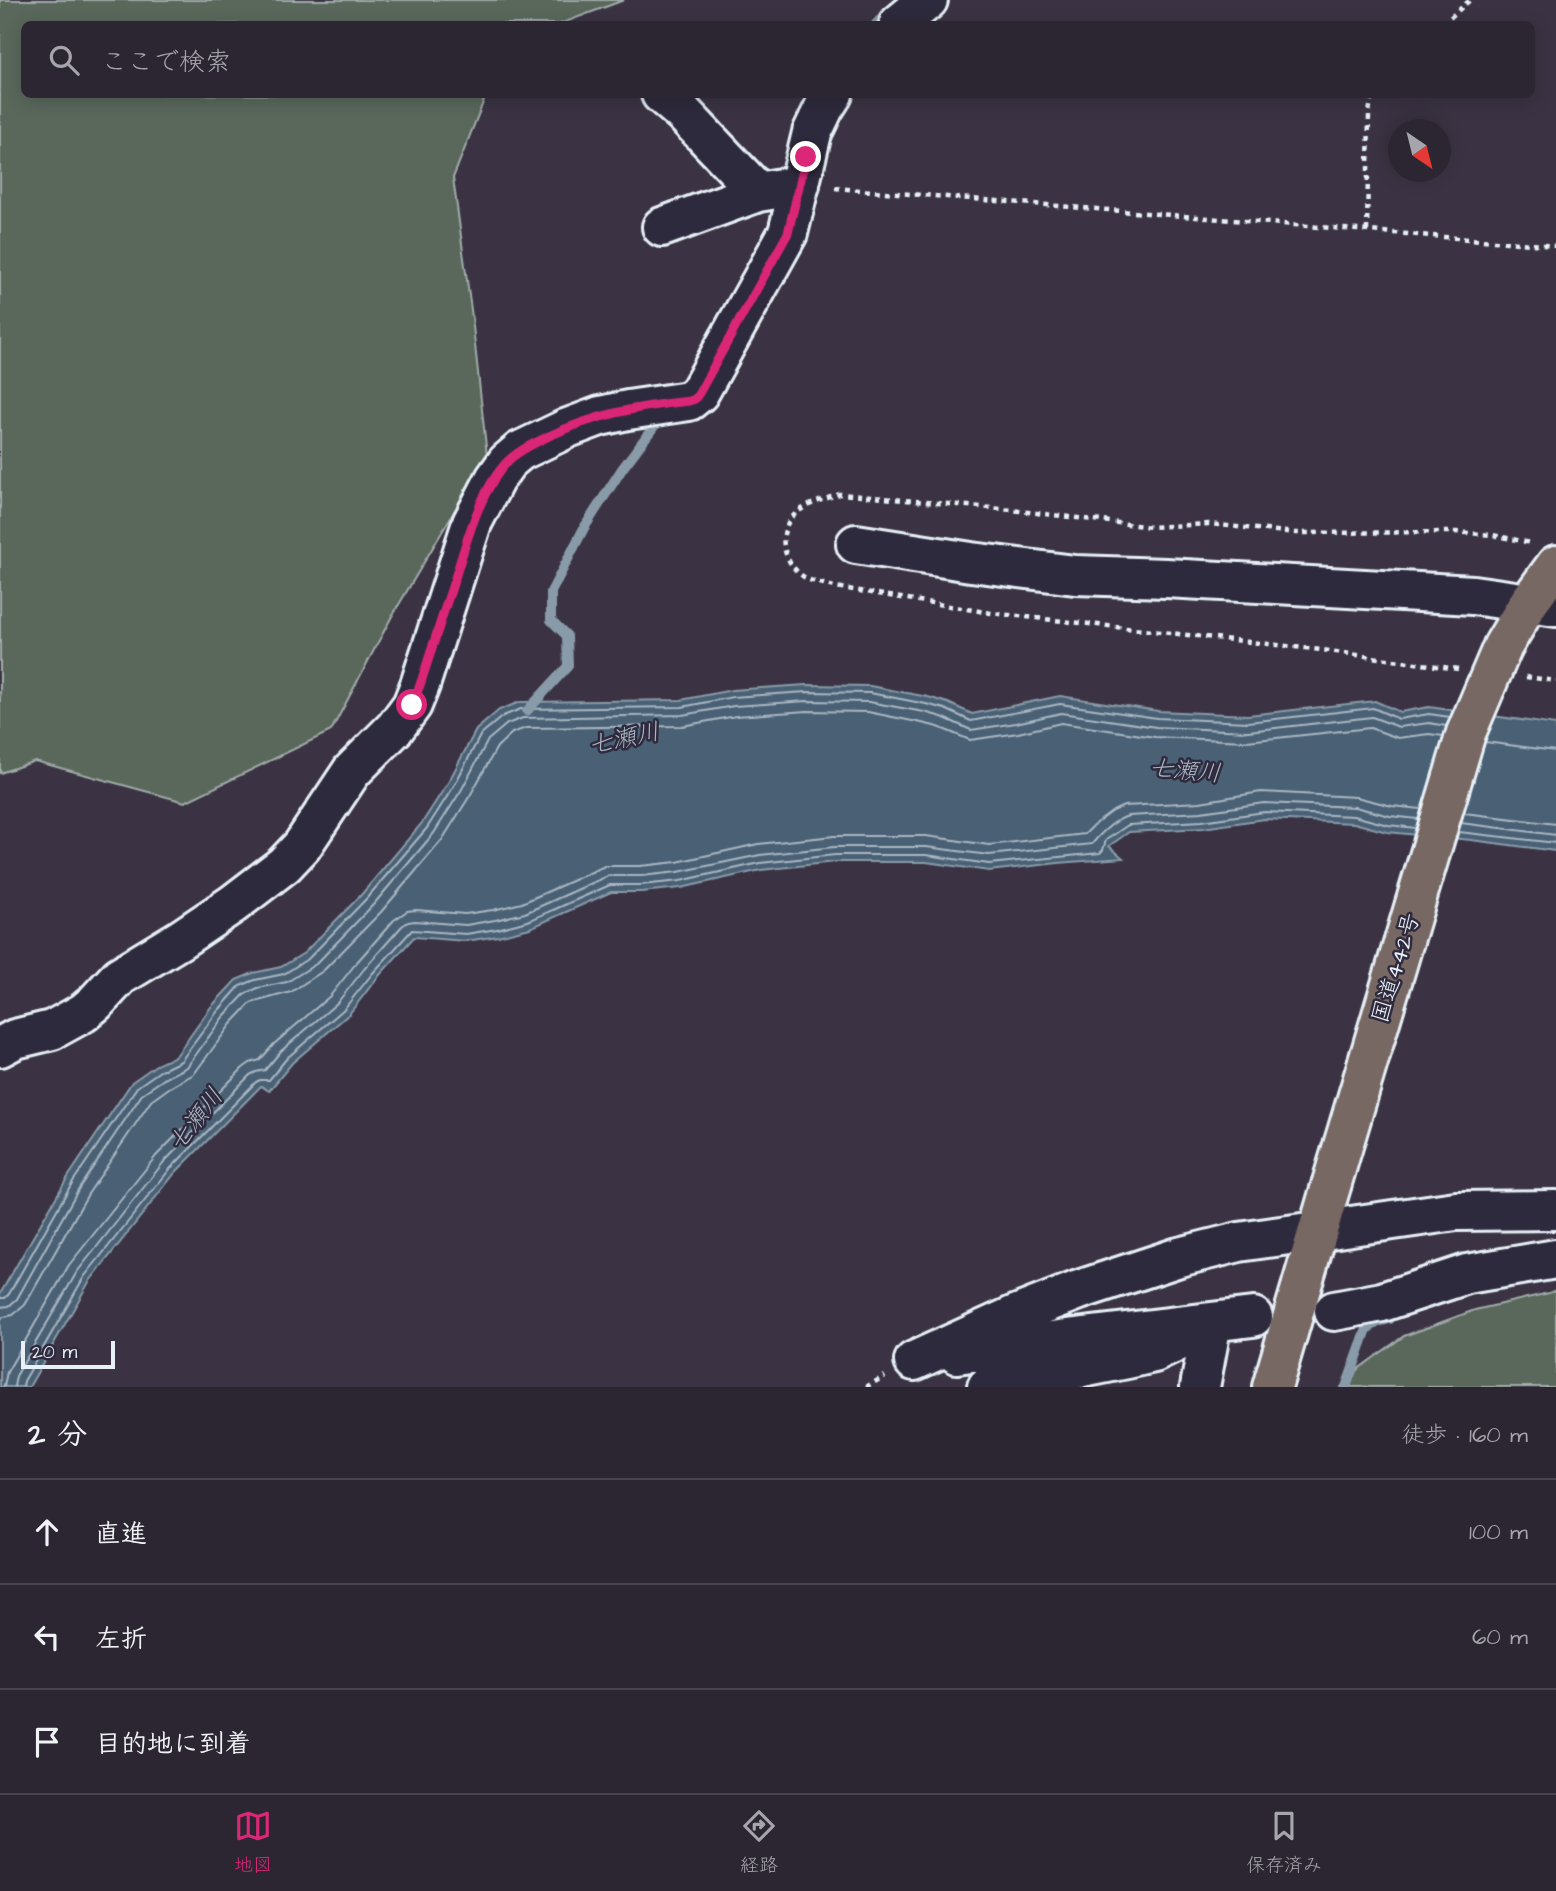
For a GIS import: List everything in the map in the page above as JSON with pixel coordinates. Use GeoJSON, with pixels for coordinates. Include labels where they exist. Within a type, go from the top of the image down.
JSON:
{"type":"FeatureCollection","features":[{"type":"Feature","properties":{"kind":"highway","name":"国道442号"},"geometry":{"type":"LineString","coordinates":[[1272,1387],[1466,733],[1503,646],[1542,605],[1547,555]]}},
{"type":"Feature","properties":{"kind":"street"},"geometry":{"type":"LineString","coordinates":[[903,21],[928,0]]}},
{"type":"Feature","properties":{"kind":"street"},"geometry":{"type":"LineString","coordinates":[[666,98],[758,192]]}},
{"type":"Feature","properties":{"kind":"street"},"geometry":{"type":"LineString","coordinates":[[0,1047],[52,1030],[82,1013],[120,976],[233,904],[302,846],[352,771],[395,728],[412,705],[472,523],[495,479],[508,462],[520,452],[568,428],[619,412],[695,399],[788,233],[812,133],[830,98]]}},
{"type":"Feature","properties":{"kind":"street"},"geometry":{"type":"LineString","coordinates":[[662,227],[758,192],[800,185]]}},
{"type":"Feature","properties":{"kind":"street"},"geometry":{"type":"LineString","coordinates":[[856,544],[1075,575],[1459,595],[1542,605]]}},
{"type":"Feature","properties":{"kind":"street"},"geometry":{"type":"LineString","coordinates":[[1253,1317],[1067,1339],[914,1361],[1013,1315],[1120,1275],[1238,1242],[1455,1210],[1556,1210]]}},
{"type":"Feature","properties":{"kind":"street"},"geometry":{"type":"LineString","coordinates":[[1334,1311],[1382,1301],[1467,1274],[1556,1259]]}},
{"type":"Feature","properties":{"kind":"street"},"geometry":{"type":"LineString","coordinates":[[986,1387],[1153,1353],[1212,1322]]}},
{"type":"Feature","properties":{"kind":"street"},"geometry":{"type":"LineString","coordinates":[[1200,1387],[1212,1322]]}},
{"type":"Feature","properties":{"kind":"path"},"geometry":{"type":"LineString","coordinates":[[1446,21],[1470,0]]}},
{"type":"Feature","properties":{"kind":"path"},"geometry":{"type":"LineString","coordinates":[[1367,230],[1371,98]]}},
{"type":"Feature","properties":{"kind":"path"},"geometry":{"type":"LineString","coordinates":[[800,185],[1556,246]]}},
{"type":"Feature","properties":{"kind":"path"},"geometry":{"type":"LineString","coordinates":[[1464,670],[1322,650],[991,612],[831,586],[807,579],[793,569],[785,555],[783,538],[787,525],[795,514],[840,494],[1012,510],[1151,527],[1209,524],[1295,533],[1456,532],[1493,535],[1547,555]]}},
{"type":"Feature","properties":{"kind":"path"},"geometry":{"type":"LineString","coordinates":[[1525,676],[1556,681]]}},
{"type":"Feature","properties":{"kind":"green space"},"geometry":{"type":"Polygon","coordinates":[[[0,0],[624,0],[568,21],[21,21],[21,98],[485,98],[453,178],[487,456],[391,618],[331,731],[185,802],[35,761],[0,773],[0,0]]]}},
{"type":"Feature","properties":{"kind":"green space"},"geometry":{"type":"Polygon","coordinates":[[[1556,1290],[1556,1387],[1341,1387],[1358,1369],[1404,1336],[1475,1310],[1556,1290]]]}},
{"type":"Feature","properties":{"kind":"water","name":"七瀬川"},"geometry":{"type":"Polygon","coordinates":[[[806,685],[870,686],[928,697],[972,714],[1060,696],[1158,711],[1248,715],[1375,701],[1400,712],[1429,707],[1556,725],[1556,851],[1387,832],[1354,823],[1264,819],[1203,828],[1129,832],[1109,846],[1123,858],[989,871],[926,862],[835,862],[761,870],[681,888],[611,892],[530,928],[498,936],[466,941],[414,937],[349,1014],[292,1063],[269,1091],[261,1086],[175,1173],[89,1282],[29,1387],[0,1387],[0,1294],[66,1180],[132,1082],[156,1065],[176,1056],[211,1007],[236,980],[281,967],[304,953],[361,895],[422,823],[449,781],[476,730],[499,710],[520,702],[681,700],[732,690],[806,685]]]}},
{"type":"Feature","properties":{"kind":"waterway"},"geometry":{"type":"LineString","coordinates":[[879,21],[890,10]]}},
{"type":"Feature","properties":{"kind":"waterway"},"geometry":{"type":"LineString","coordinates":[[527,711],[568,666],[567,636],[551,620],[551,592],[584,528],[622,469],[661,417]]}},
{"type":"Feature","properties":{"kind":"waterway"},"geometry":{"type":"LineString","coordinates":[[1346,1387],[1367,1329],[1390,1319]]}},
{"type":"Feature","properties":{"kind":"route"},"geometry":{"type":"LineString","coordinates":[[412,705],[472,523],[495,479],[520,452],[568,428],[600,416],[695,399],[788,233],[806,157]]}}]}
